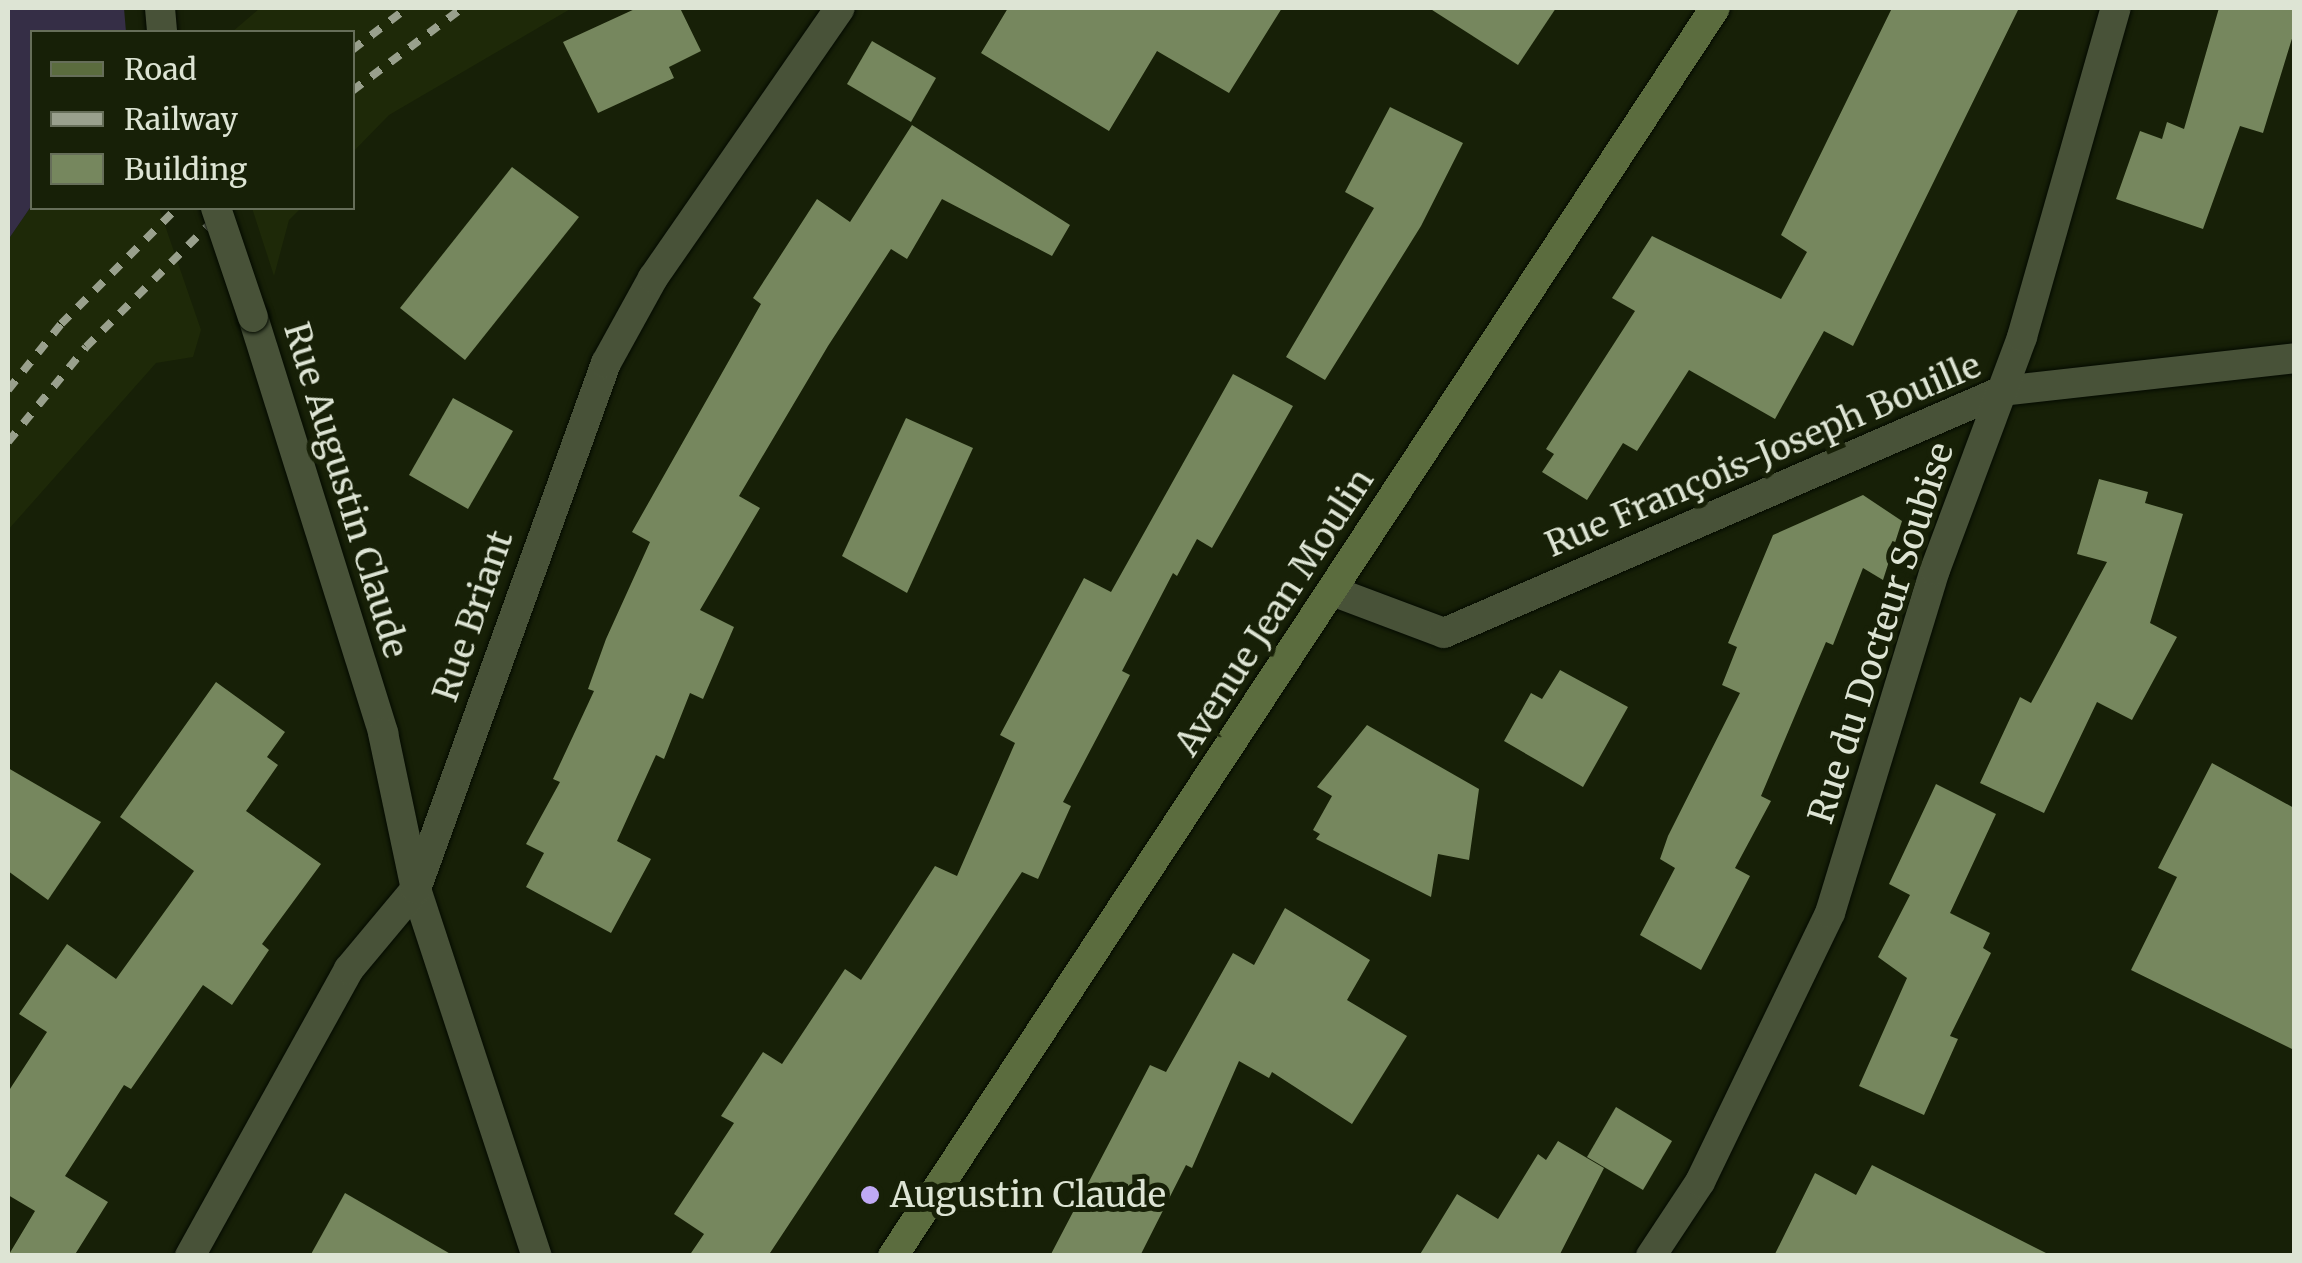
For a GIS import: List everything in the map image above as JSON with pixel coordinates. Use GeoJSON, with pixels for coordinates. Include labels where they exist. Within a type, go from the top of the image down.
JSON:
{"type":"FeatureCollection","features":[{"type":"Feature","properties":{"kind":"main road","name":"Avenue Jean Moulin"},"geometry":{"type":"LineString","coordinates":[[892,1256],[1335,592],[1715,8]]}},
{"type":"Feature","properties":{"kind":"street","name":"Rue Briant"},"geometry":{"type":"LineString","coordinates":[[190,1256],[349,968],[416,889],[606,362],[653,278],[840,8]]}},
{"type":"Feature","properties":{"kind":"street","name":"Rue du Docteur Soubise"},"geometry":{"type":"LineString","coordinates":[[1651,1256],[1700,1182],[1830,914],[1936,570],[2002,391],[2069,187],[2116,8]]}},
{"type":"Feature","properties":{"kind":"street","name":"Rue Augustin Claude"},"geometry":{"type":"LineString","coordinates":[[217,210],[383,733],[416,889],[537,1256]]}},
{"type":"Feature","properties":{"kind":"street","name":"Rue François-Joseph Bouille"},"geometry":{"type":"LineString","coordinates":[[1335,592],[1444,632],[2002,391],[2294,358]]}},
{"type":"Feature","properties":{"kind":"shaded area"},"geometry":{"type":"Polygon","coordinates":[[[8,8],[124,8],[126,30],[30,30],[30,208],[8,240],[8,8]]]}},
{"type":"Feature","properties":{"kind":"shaded area"},"geometry":{"type":"Polygon","coordinates":[[[260,8],[572,8],[389,115],[355,150],[355,30],[234,30],[260,8]]]}},
{"type":"Feature","properties":{"kind":"shaded area"},"geometry":{"type":"Polygon","coordinates":[[[30,208],[160,210],[201,330],[193,357],[156,363],[8,530],[8,240],[30,208]]]}},
{"type":"Feature","properties":{"kind":"shaded area"},"geometry":{"type":"Polygon","coordinates":[[[253,210],[299,210],[289,220],[274,276],[253,210]]]}},
{"type":"Feature","properties":{"kind":"building"},"geometry":{"type":"Polygon","coordinates":[[[637,8],[680,8],[701,51],[669,67],[674,78],[598,113],[563,42],[637,8]]]}},
{"type":"Feature","properties":{"kind":"building"},"geometry":{"type":"Polygon","coordinates":[[[1008,8],[1282,8],[1229,93],[1157,51],[1109,131],[981,53],[1008,8]]]}},
{"type":"Feature","properties":{"kind":"building"},"geometry":{"type":"Polygon","coordinates":[[[1429,8],[1556,8],[1518,65],[1429,8]]]}},
{"type":"Feature","properties":{"kind":"building"},"geometry":{"type":"Polygon","coordinates":[[[1892,8],[2019,8],[1853,346],[1824,331],[1775,419],[1689,370],[1637,451],[1623,443],[1587,500],[1542,472],[1554,454],[1546,449],[1635,311],[1612,298],[1652,236],[1781,299],[1807,252],[1781,235],[1892,8]]]}},
{"type":"Feature","properties":{"kind":"building"},"geometry":{"type":"Polygon","coordinates":[[[2219,8],[2294,8],[2294,32],[2263,133],[2240,126],[2203,229],[2116,199],[2140,131],[2162,139],[2167,122],[2184,129],[2219,8]]]}},
{"type":"Feature","properties":{"kind":"building"},"geometry":{"type":"Polygon","coordinates":[[[872,41],[936,78],[911,122],[847,84],[872,41]]]}},
{"type":"Feature","properties":{"kind":"building"},"geometry":{"type":"Polygon","coordinates":[[[1390,107],[1463,143],[1421,226],[1325,380],[1286,357],[1374,208],[1345,192],[1390,107]]]}},
{"type":"Feature","properties":{"kind":"building"},"geometry":{"type":"Polygon","coordinates":[[[912,125],[1070,225],[1052,256],[942,199],[907,259],[891,249],[828,346],[739,496],[760,508],[700,610],[734,627],[703,699],[690,693],[664,759],[656,755],[617,841],[651,859],[611,933],[526,887],[544,853],[526,844],[560,782],[553,779],[594,691],[588,689],[606,639],[650,542],[632,532],[761,304],[753,298],[817,199],[850,222],[912,125]]]}},
{"type":"Feature","properties":{"kind":"building"},"geometry":{"type":"Polygon","coordinates":[[[512,167],[579,217],[465,360],[400,308],[512,167]]]}},
{"type":"Feature","properties":{"kind":"building"},"geometry":{"type":"Polygon","coordinates":[[[1233,374],[1293,406],[1212,548],[1197,539],[1177,576],[1173,573],[1122,671],[1130,675],[1063,802],[1071,806],[1038,879],[1022,872],[768,1256],[689,1256],[704,1234],[674,1214],[734,1123],[721,1116],[763,1052],[782,1064],[845,969],[861,980],[935,866],[957,876],[1015,743],[1000,735],[1084,578],[1111,592],[1233,374]]]}},
{"type":"Feature","properties":{"kind":"building"},"geometry":{"type":"Polygon","coordinates":[[[453,398],[513,431],[468,509],[409,475],[453,398]]]}},
{"type":"Feature","properties":{"kind":"building"},"geometry":{"type":"Polygon","coordinates":[[[906,418],[973,448],[907,593],[842,556],[906,418]]]}},
{"type":"Feature","properties":{"kind":"building"},"geometry":{"type":"Polygon","coordinates":[[[2099,479],[2148,492],[2145,503],[2183,514],[2150,623],[2177,637],[2132,720],[2097,702],[2044,813],[1980,783],[2020,697],[2031,703],[2107,562],[2077,554],[2099,479]]]}},
{"type":"Feature","properties":{"kind":"building"},"geometry":{"type":"Polygon","coordinates":[[[1863,495],[1902,521],[1883,580],[1863,568],[1833,645],[1826,642],[1761,796],[1771,801],[1735,868],[1750,876],[1701,970],[1640,935],[1675,868],[1660,859],[1668,836],[1740,693],[1722,685],[1737,647],[1728,643],[1773,535],[1863,495]]]}},
{"type":"Feature","properties":{"kind":"building"},"geometry":{"type":"Polygon","coordinates":[[[1560,670],[1628,707],[1583,787],[1504,741],[1531,693],[1542,699],[1560,670]]]}},
{"type":"Feature","properties":{"kind":"building"},"geometry":{"type":"Polygon","coordinates":[[[216,682],[285,732],[267,757],[278,765],[246,811],[321,864],[262,944],[269,950],[232,1005],[203,985],[131,1089],[124,1085],[65,1176],[108,1202],[74,1256],[8,1256],[35,1211],[8,1195],[8,1092],[47,1032],[19,1014],[67,944],[116,979],[194,871],[120,817],[216,682]]]}},
{"type":"Feature","properties":{"kind":"building"},"geometry":{"type":"Polygon","coordinates":[[[1367,725],[1479,789],[1469,860],[1438,854],[1431,897],[1316,839],[1320,834],[1313,830],[1332,796],[1317,787],[1367,725]]]}},
{"type":"Feature","properties":{"kind":"building"},"geometry":{"type":"Polygon","coordinates":[[[2212,763],[2294,808],[2294,1050],[2131,970],[2177,877],[2158,868],[2212,763]]]}},
{"type":"Feature","properties":{"kind":"building"},"geometry":{"type":"Polygon","coordinates":[[[8,768],[101,822],[48,900],[8,871],[8,768]]]}},
{"type":"Feature","properties":{"kind":"building"},"geometry":{"type":"Polygon","coordinates":[[[1936,784],[1996,814],[1950,913],[1990,933],[1983,948],[1991,953],[1950,1036],[1958,1039],[1924,1115],[1859,1086],[1907,978],[1878,957],[1910,895],[1889,884],[1936,784]]]}},
{"type":"Feature","properties":{"kind":"building"},"geometry":{"type":"Polygon","coordinates":[[[1285,908],[1370,960],[1347,1000],[1407,1036],[1352,1124],[1272,1072],[1269,1078],[1239,1061],[1192,1168],[1186,1165],[1140,1256],[1050,1256],[1150,1065],[1166,1072],[1233,953],[1254,965],[1285,908]]]}},
{"type":"Feature","properties":{"kind":"building"},"geometry":{"type":"Polygon","coordinates":[[[1616,1107],[1672,1141],[1643,1190],[1587,1157],[1616,1107]]]}},
{"type":"Feature","properties":{"kind":"building"},"geometry":{"type":"Polygon","coordinates":[[[1558,1141],[1604,1168],[1559,1256],[1419,1256],[1457,1194],[1498,1219],[1538,1154],[1546,1160],[1558,1141]]]}},
{"type":"Feature","properties":{"kind":"building"},"geometry":{"type":"Polygon","coordinates":[[[1872,1165],[2052,1256],[1774,1256],[1815,1173],[1856,1195],[1872,1165]]]}},
{"type":"Feature","properties":{"kind":"building"},"geometry":{"type":"Polygon","coordinates":[[[345,1193],[454,1256],[310,1256],[345,1193]]]}},
{"type":"Feature","properties":{"kind":"railway"},"geometry":{"type":"LineString","coordinates":[[355,48],[407,8]]}},
{"type":"Feature","properties":{"kind":"railway"},"geometry":{"type":"LineString","coordinates":[[355,89],[462,8]]}},
{"type":"Feature","properties":{"kind":"railway"},"geometry":{"type":"LineString","coordinates":[[8,390],[61,324],[175,210]]}},
{"type":"Feature","properties":{"kind":"railway"},"geometry":{"type":"LineString","coordinates":[[8,442],[86,347],[224,210]]}},
{"type":"Feature","properties":{"kind":"place","name":"Augustin Claude"},"geometry":{"type":"Point","coordinates":[870,1195]}}]}
